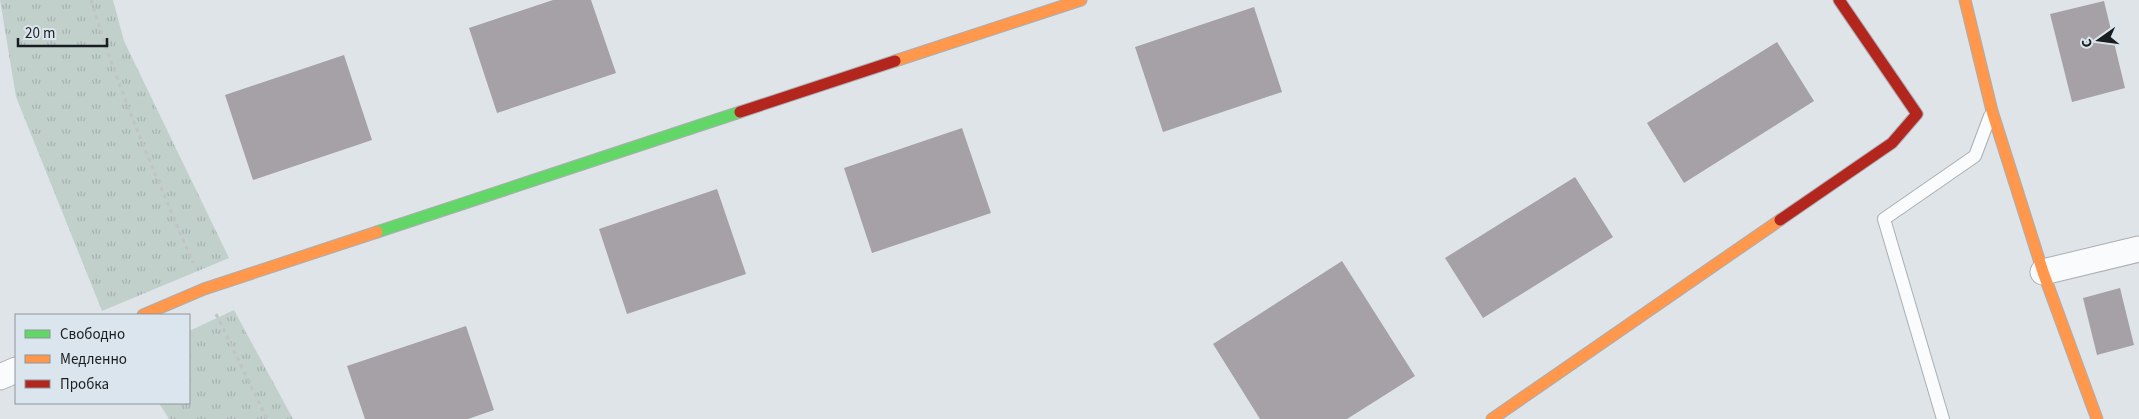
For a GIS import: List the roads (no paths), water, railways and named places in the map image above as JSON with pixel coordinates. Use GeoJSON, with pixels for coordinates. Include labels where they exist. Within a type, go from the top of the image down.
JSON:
{"type":"FeatureCollection","features":[{"type":"Feature","properties":{"kind":"street"},"geometry":{"type":"LineString","coordinates":[[145,314],[204,289],[1081,0]]}},
{"type":"Feature","properties":{"kind":"street"},"geometry":{"type":"LineString","coordinates":[[1492,419],[1892,143],[1917,114],[1839,0]]}},
{"type":"Feature","properties":{"kind":"street"},"geometry":{"type":"LineString","coordinates":[[1965,0],[1992,111],[2043,272],[2098,419]]}},
{"type":"Feature","properties":{"kind":"street"},"geometry":{"type":"LineString","coordinates":[[2043,272],[2139,249]]}},
{"type":"Feature","properties":{"kind":"street"},"geometry":{"type":"LineString","coordinates":[[0,377],[15,370]]}},
{"type":"Feature","properties":{"kind":"lane"},"geometry":{"type":"LineString","coordinates":[[1944,419],[1884,219],[1975,156],[1992,111]]}}]}
